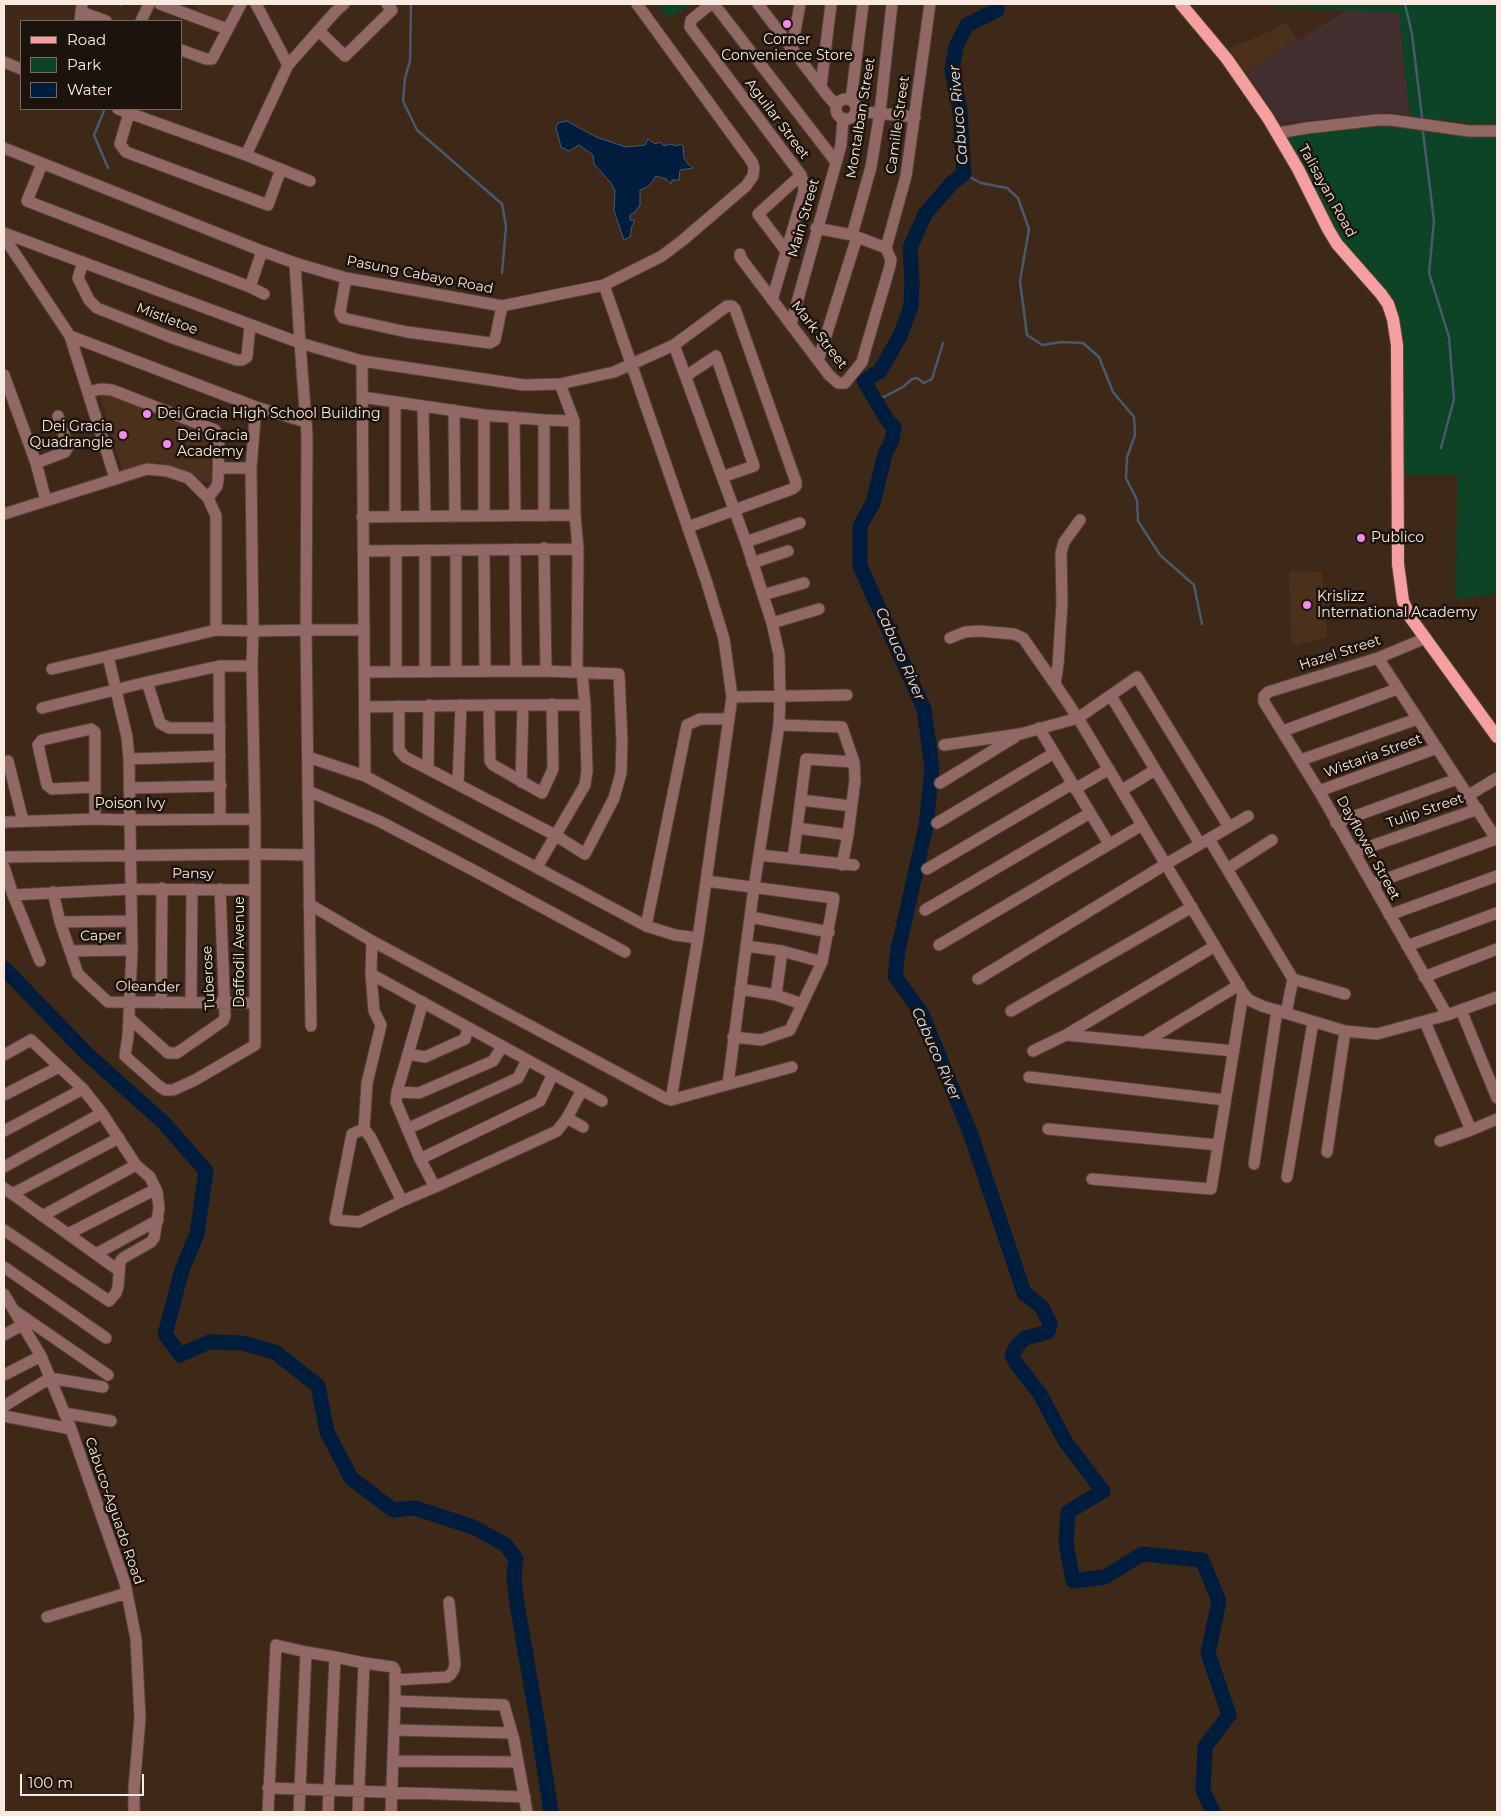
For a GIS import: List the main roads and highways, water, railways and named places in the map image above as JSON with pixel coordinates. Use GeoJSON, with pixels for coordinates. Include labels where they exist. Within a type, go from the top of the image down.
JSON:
{"type":"FeatureCollection","features":[{"type":"Feature","properties":{"kind":"main road","name":"Talisayan Road"},"geometry":{"type":"LineString","coordinates":[[1181,4],[1227,59],[1278,133],[1328,229],[1349,258],[1388,304],[1393,319],[1397,345],[1396,458],[1399,580],[1403,601],[1410,617],[1497,737]]}},
{"type":"Feature","properties":{"kind":"water"},"geometry":{"type":"Polygon","coordinates":[[[567,121],[596,137],[626,147],[645,145],[648,139],[655,144],[660,142],[664,146],[669,144],[678,146],[680,144],[683,146],[684,158],[693,168],[680,170],[679,180],[672,180],[671,184],[666,179],[656,176],[649,186],[640,190],[640,205],[630,215],[630,220],[635,221],[630,237],[624,240],[614,211],[615,191],[611,183],[594,164],[593,155],[579,145],[569,151],[561,147],[556,128],[558,123],[567,121]]]}},
{"type":"Feature","properties":{"kind":"waterway"},"geometry":{"type":"LineString","coordinates":[[411,4],[410,61],[405,78],[403,101],[417,130],[502,204],[506,226],[502,273]]}},
{"type":"Feature","properties":{"kind":"waterway","name":"Cabuco River"},"geometry":{"type":"LineString","coordinates":[[997,4],[997,10],[967,25],[956,46],[952,70],[960,111],[964,174],[952,183],[925,214],[910,248],[911,306],[900,336],[880,371],[864,381],[888,421],[894,427],[892,440],[885,454],[873,503],[860,526],[860,566],[924,709],[932,768],[926,826],[898,950],[895,976],[922,1014],[971,1135],[1024,1293],[1042,1307],[1050,1324],[1048,1332],[1025,1338],[1012,1355],[1040,1394],[1065,1441],[1103,1491],[1068,1512],[1066,1543],[1073,1581],[1105,1577],[1142,1554],[1202,1560],[1219,1601],[1208,1653],[1229,1715],[1205,1747],[1203,1790],[1213,1812]]}},
{"type":"Feature","properties":{"kind":"waterway"},"geometry":{"type":"LineString","coordinates":[[1405,4],[1412,34],[1422,117]]}},
{"type":"Feature","properties":{"kind":"waterway"},"geometry":{"type":"LineString","coordinates":[[104,111],[94,135],[108,168]]}},
{"type":"Feature","properties":{"kind":"waterway"},"geometry":{"type":"LineString","coordinates":[[1423,132],[1434,221],[1429,273],[1449,337],[1454,399],[1441,448]]}},
{"type":"Feature","properties":{"kind":"waterway"},"geometry":{"type":"LineString","coordinates":[[964,174],[981,183],[1007,188],[1018,198],[1029,229],[1020,281],[1027,335],[1042,345],[1062,342],[1083,343],[1099,357],[1113,392],[1134,417],[1135,435],[1127,457],[1126,478],[1137,500],[1138,521],[1160,555],[1194,585],[1202,624]]}},
{"type":"Feature","properties":{"kind":"waterway"},"geometry":{"type":"LineString","coordinates":[[868,387],[877,396],[884,397],[903,387],[912,379],[917,378],[924,383],[932,379],[943,343]]}},
{"type":"Feature","properties":{"kind":"waterway"},"geometry":{"type":"LineString","coordinates":[[4,968],[86,1053],[163,1122],[206,1171],[197,1234],[182,1270],[165,1334],[180,1355],[209,1342],[242,1343],[275,1352],[318,1386],[327,1432],[351,1478],[393,1510],[415,1508],[473,1527],[506,1545],[516,1559],[514,1578],[517,1604],[551,1812]]}},
{"type":"Feature","properties":{"kind":"place","name":"Corner Convenience Store"},"geometry":{"type":"Point","coordinates":[787,24]}},
{"type":"Feature","properties":{"kind":"place","name":"Dei Gracia High School Building"},"geometry":{"type":"Point","coordinates":[147,414]}},
{"type":"Feature","properties":{"kind":"place","name":"Dei Gracia Quadrangle"},"geometry":{"type":"Point","coordinates":[123,435]}},
{"type":"Feature","properties":{"kind":"place","name":"Dei Gracia Academy"},"geometry":{"type":"Point","coordinates":[167,444]}},
{"type":"Feature","properties":{"kind":"place","name":"Publico"},"geometry":{"type":"Point","coordinates":[1361,538]}},
{"type":"Feature","properties":{"kind":"place","name":"Krislizz International Academy"},"geometry":{"type":"Point","coordinates":[1307,605]}}]}
